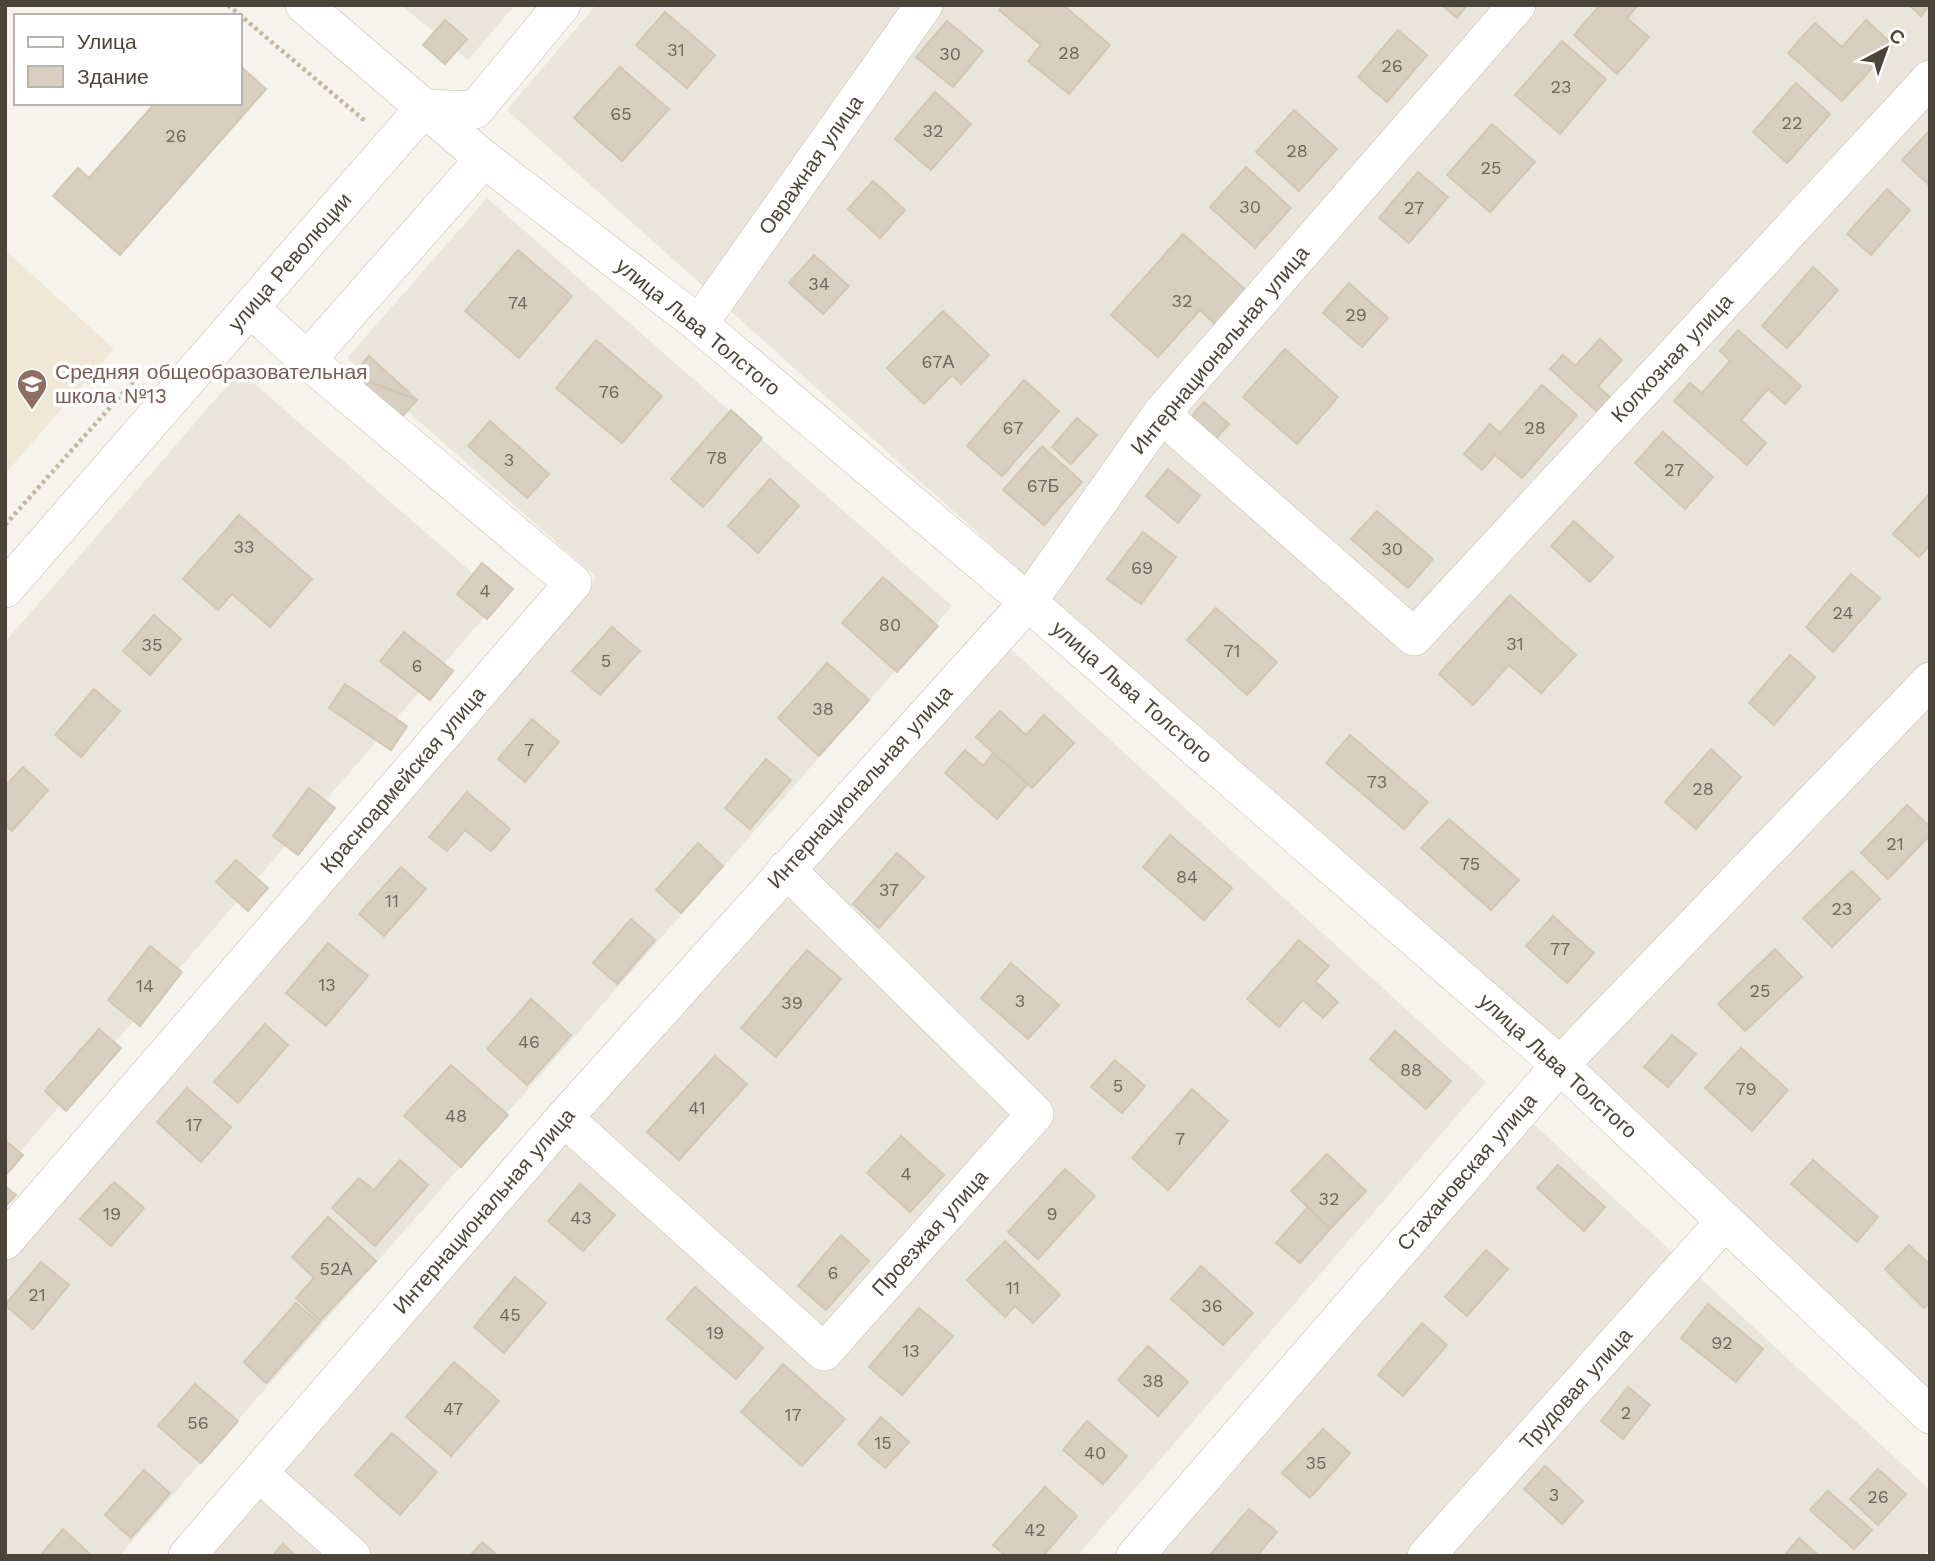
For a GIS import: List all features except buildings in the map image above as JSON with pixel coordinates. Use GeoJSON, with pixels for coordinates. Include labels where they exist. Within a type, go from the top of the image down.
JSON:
{"type":"FeatureCollection","features":[{"type":"Feature","properties":{"kind":"street","name":"улица Льва Толстого"},"geometry":{"type":"LineString","coordinates":[[304,5],[484,159],[699,324],[1028,602],[1560,1065],[1930,1415]]}},
{"type":"Feature","properties":{"kind":"street"},"geometry":{"type":"LineString","coordinates":[[424,107],[475,110],[562,5]]}},
{"type":"Feature","properties":{"kind":"street","name":"Овражная улица"},"geometry":{"type":"LineString","coordinates":[[699,324],[924,5]]}},
{"type":"Feature","properties":{"kind":"street","name":"Интернациональная улица"},"geometry":{"type":"LineString","coordinates":[[187,1556],[564,1118],[1028,602],[1161,414],[1517,5]]}},
{"type":"Feature","properties":{"kind":"street","name":"Колхозная улица"},"geometry":{"type":"LineString","coordinates":[[1161,414],[1414,637],[1930,79]]}},
{"type":"Feature","properties":{"kind":"street","name":"улица Революции"},"geometry":{"type":"LineString","coordinates":[[5,589],[424,107]]}},
{"type":"Feature","properties":{"kind":"street"},"geometry":{"type":"LineString","coordinates":[[250,308],[307,360],[484,159]]}},
{"type":"Feature","properties":{"kind":"street","name":"Красноармейская улица"},"geometry":{"type":"LineString","coordinates":[[5,1241],[573,583],[307,360]]}},
{"type":"Feature","properties":{"kind":"street","name":"Стахановская улица"},"geometry":{"type":"LineString","coordinates":[[1135,1556],[1560,1065],[1930,681]]}},
{"type":"Feature","properties":{"kind":"street","name":"Проезжая улица"},"geometry":{"type":"LineString","coordinates":[[564,1118],[824,1352],[1035,1114],[786,869]]}},
{"type":"Feature","properties":{"kind":"street","name":"Трудовая улица"},"geometry":{"type":"LineString","coordinates":[[1426,1556],[1725,1222]]}},
{"type":"Feature","properties":{"kind":"street"},"geometry":{"type":"LineString","coordinates":[[260,1474],[352,1556]]}},
{"type":"Feature","properties":{"kind":"path"},"geometry":{"type":"LineString","coordinates":[[242,17],[365,121]]}},
{"type":"Feature","properties":{"kind":"shaded area"},"geometry":{"type":"Polygon","coordinates":[[[401,5],[515,5],[468,60],[401,5]]]}},
{"type":"Feature","properties":{"kind":"shaded area"},"geometry":{"type":"Polygon","coordinates":[[[596,5],[1930,5],[1930,1389],[507,110],[596,5]]]}},
{"type":"Feature","properties":{"kind":"shaded area"},"geometry":{"type":"Polygon","coordinates":[[[487,198],[952,606],[119,1556],[5,1556],[5,1250],[596,577],[347,358],[487,198]]]}},
{"type":"Feature","properties":{"kind":"shaded area","name":"Средняя общеобразовательная школа №13"},"geometry":{"type":"Polygon","coordinates":[[[5,250],[114,349],[5,474],[5,250]]]}},
{"type":"Feature","properties":{"kind":"shaded area"},"geometry":{"type":"Polygon","coordinates":[[[240,371],[501,598],[5,1169],[5,642],[240,371]]]}},
{"type":"Feature","properties":{"kind":"shaded area"},"geometry":{"type":"Polygon","coordinates":[[[1006,645],[1486,1082],[1077,1556],[200,1556],[1006,645]]]}},
{"type":"Feature","properties":{"kind":"shaded area"},"geometry":{"type":"Polygon","coordinates":[[[1528,1119],[1930,1490],[1930,1548],[1923,1556],[1157,1556],[1528,1119]]]}},
{"type":"Feature","properties":{"kind":"place","name":"Средняя общеобразовательная школа №13"},"geometry":{"type":"Point","coordinates":[32,411]}}]}
